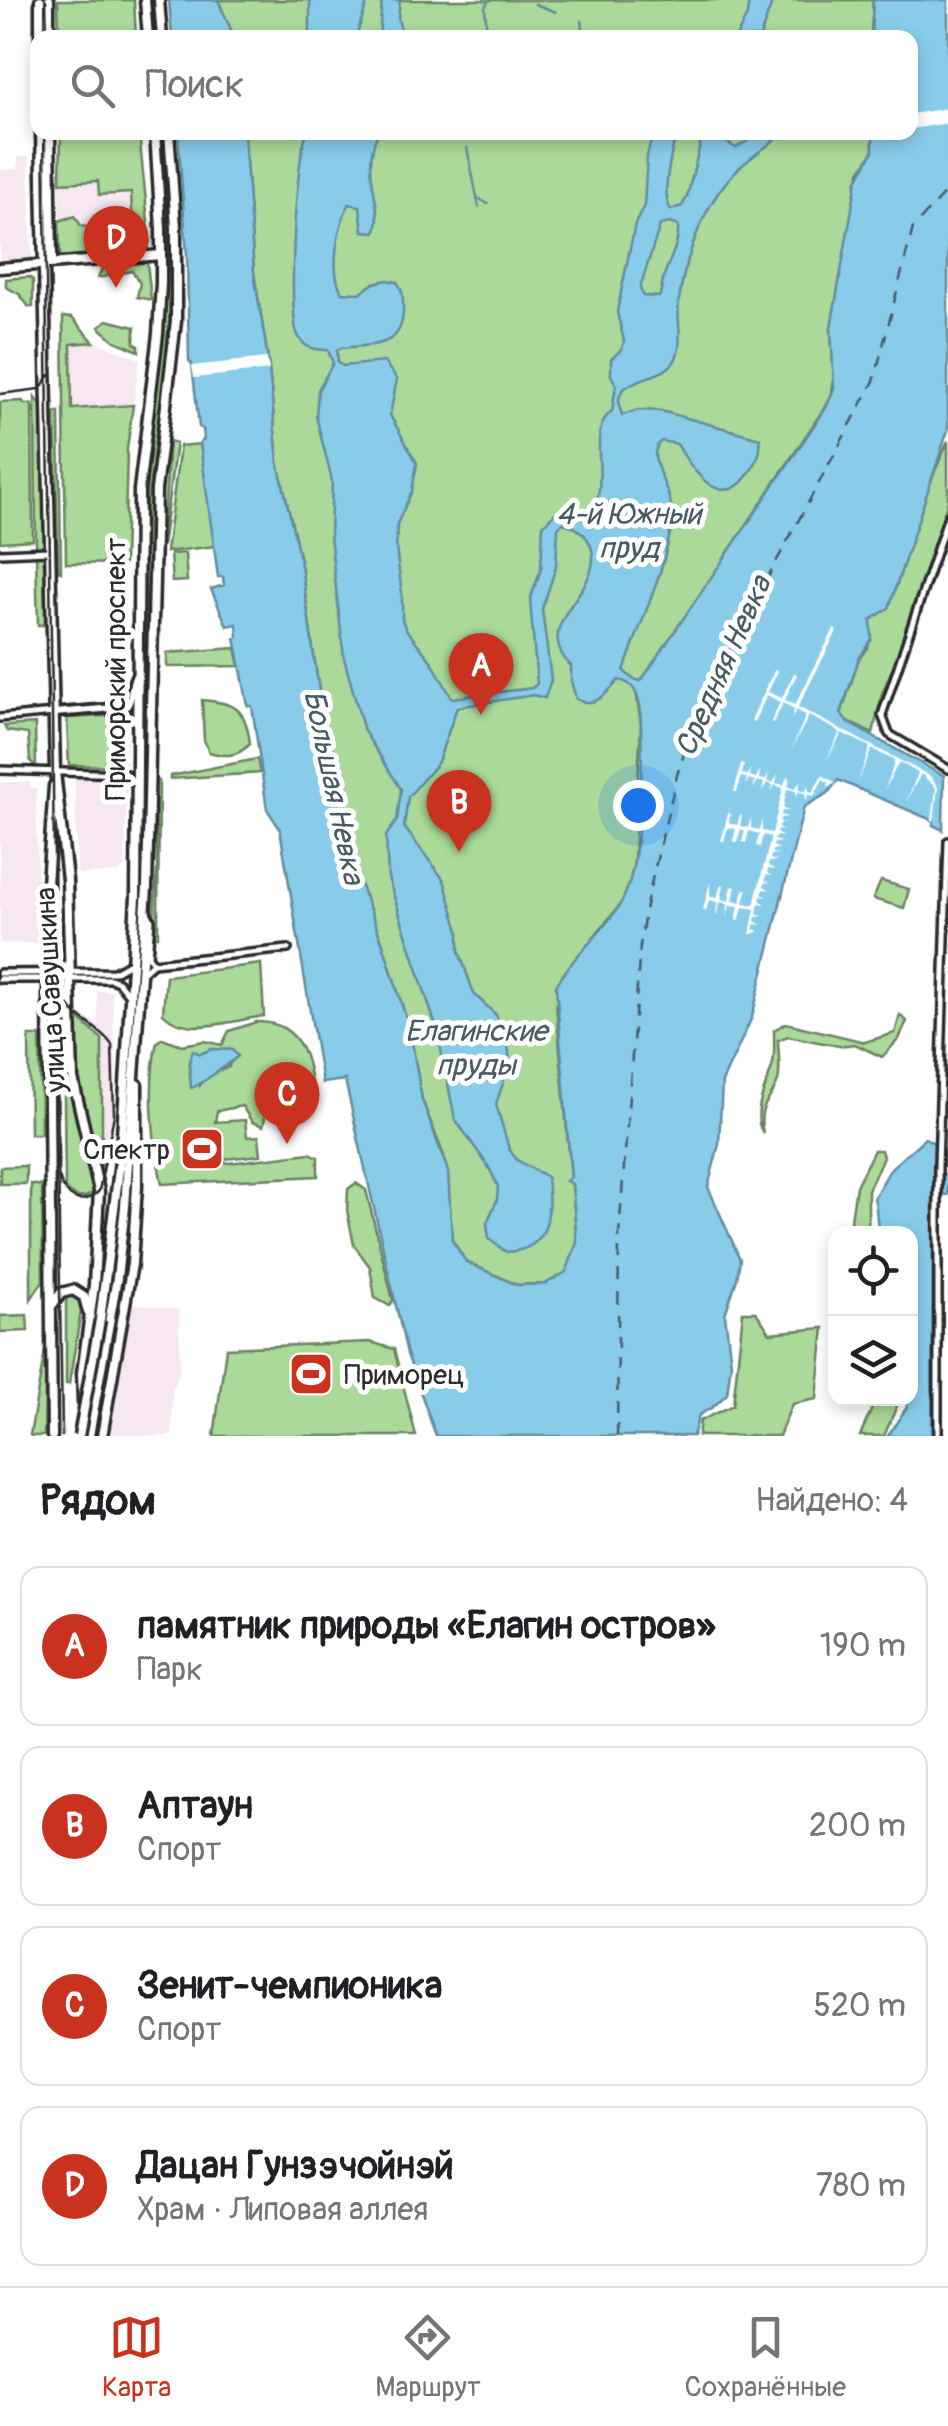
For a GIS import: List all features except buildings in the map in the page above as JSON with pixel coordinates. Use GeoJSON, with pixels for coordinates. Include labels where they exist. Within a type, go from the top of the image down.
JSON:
{"type":"FeatureCollection","features":[{"type":"Feature","properties":{"kind":"main road"},"geometry":{"type":"LineString","coordinates":[[40,0],[40,30]]}},
{"type":"Feature","properties":{"kind":"main road"},"geometry":{"type":"LineString","coordinates":[[49,0],[49,30]]}},
{"type":"Feature","properties":{"kind":"main road"},"geometry":{"type":"LineString","coordinates":[[145,0],[147,30]]}},
{"type":"Feature","properties":{"kind":"main road"},"geometry":{"type":"LineString","coordinates":[[160,0],[162,30]]}},
{"type":"Feature","properties":{"kind":"main road","name":"улица Савушкина"},"geometry":{"type":"LineString","coordinates":[[41,140],[55,772],[67,880],[74,1079],[100,1191],[90,1324],[82,1373],[84,1436]]}},
{"type":"Feature","properties":{"kind":"main road","name":"улица Савушкина"},"geometry":{"type":"LineString","coordinates":[[46,264],[52,259],[50,140]]}},
{"type":"Feature","properties":{"kind":"main road","name":"Приморский проспект"},"geometry":{"type":"LineString","coordinates":[[120,1207],[136,897],[139,490],[158,334],[161,256],[154,140]]}},
{"type":"Feature","properties":{"kind":"main road","name":"Приморский проспект"},"geometry":{"type":"LineString","coordinates":[[102,1436],[127,1304],[136,1226],[136,1055],[146,908],[156,490],[176,321],[177,254],[170,140]]}},
{"type":"Feature","properties":{"kind":"main road"},"geometry":{"type":"LineString","coordinates":[[0,268],[161,256]]}},
{"type":"Feature","properties":{"kind":"main road","name":"улица Савушкина"},"geometry":{"type":"LineString","coordinates":[[52,1436],[47,848],[55,772]]}},
{"type":"Feature","properties":{"kind":"main road","name":"Приморский проспект"},"geometry":{"type":"LineString","coordinates":[[120,1207],[136,1055]]}},
{"type":"Feature","properties":{"kind":"main road"},"geometry":{"type":"LineString","coordinates":[[84,1436],[120,1207]]}},
{"type":"Feature","properties":{"kind":"main road"},"geometry":{"type":"LineString","coordinates":[[53,1304],[64,1291],[78,1292],[87,1305],[90,1324]]}},
{"type":"Feature","properties":{"kind":"street"},"geometry":{"type":"LineString","coordinates":[[948,516],[882,716],[890,734],[948,769]]}},
{"type":"Feature","properties":{"kind":"street"},"geometry":{"type":"LineString","coordinates":[[0,553],[52,551]]}},
{"type":"Feature","properties":{"kind":"street"},"geometry":{"type":"LineString","coordinates":[[0,718],[126,707],[130,702],[130,682],[138,673]]}},
{"type":"Feature","properties":{"kind":"street"},"geometry":{"type":"LineString","coordinates":[[126,774],[138,759]]}},
{"type":"Feature","properties":{"kind":"street"},"geometry":{"type":"LineString","coordinates":[[0,770],[126,774],[137,787]]}},
{"type":"Feature","properties":{"kind":"street"},"geometry":{"type":"LineString","coordinates":[[938,1436],[938,1167],[948,841]]}},
{"type":"Feature","properties":{"kind":"street"},"geometry":{"type":"LineString","coordinates":[[146,908],[151,920],[148,956],[153,963]]}},
{"type":"Feature","properties":{"kind":"street"},"geometry":{"type":"LineString","coordinates":[[140,975],[153,963],[288,949]]}},
{"type":"Feature","properties":{"kind":"street"},"geometry":{"type":"LineString","coordinates":[[70,976],[114,972],[130,963]]}},
{"type":"Feature","properties":{"kind":"street"},"geometry":{"type":"LineString","coordinates":[[0,976],[110,978],[128,994]]}},
{"type":"Feature","properties":{"kind":"shaded area"},"geometry":{"type":"Polygon","coordinates":[[[18,157],[29,157],[32,258],[0,260],[0,170],[18,169],[18,157]]]}},
{"type":"Feature","properties":{"kind":"shaded area"},"geometry":{"type":"Polygon","coordinates":[[[143,180],[149,251],[60,257],[60,184],[143,180]]]}},
{"type":"Feature","properties":{"kind":"shaded area"},"geometry":{"type":"Polygon","coordinates":[[[95,342],[140,359],[133,405],[63,410],[63,345],[95,342]]]}},
{"type":"Feature","properties":{"kind":"shaded area"},"geometry":{"type":"Polygon","coordinates":[[[75,778],[127,780],[125,867],[118,873],[77,874],[75,778]]]}},
{"type":"Feature","properties":{"kind":"shaded area"},"geometry":{"type":"Polygon","coordinates":[[[0,782],[30,782],[31,788],[36,788],[38,943],[0,943],[0,782]]]}},
{"type":"Feature","properties":{"kind":"shaded area"},"geometry":{"type":"Polygon","coordinates":[[[97,991],[112,991],[116,1073],[109,1161],[104,1160],[102,1038],[79,1018],[80,1013],[98,1025],[97,991]]]}},
{"type":"Feature","properties":{"kind":"shaded area"},"geometry":{"type":"Polygon","coordinates":[[[132,1303],[179,1310],[180,1368],[172,1390],[172,1436],[108,1436],[132,1303]]]}},
{"type":"Feature","properties":{"kind":"green space"},"geometry":{"type":"Polygon","coordinates":[[[58,0],[134,0],[136,30],[59,30],[58,0]]]}},
{"type":"Feature","properties":{"kind":"green space"},"geometry":{"type":"Polygon","coordinates":[[[218,0],[873,0],[871,30],[231,30],[218,0]]]}},
{"type":"Feature","properties":{"kind":"green space"},"geometry":{"type":"Polygon","coordinates":[[[61,140],[140,140],[150,242],[146,250],[60,257],[59,221],[75,216],[81,226],[133,226],[131,193],[99,195],[98,181],[60,183],[61,140]]]}},
{"type":"Feature","properties":{"kind":"green space"},"geometry":{"type":"Polygon","coordinates":[[[160,140],[163,140],[171,293],[149,490],[148,632],[144,632],[146,490],[167,294],[160,140]]]}},
{"type":"Feature","properties":{"kind":"green space"},"geometry":{"type":"Polygon","coordinates":[[[244,140],[873,140],[873,152],[860,172],[831,328],[831,398],[636,691],[641,724],[633,877],[621,904],[587,945],[556,1004],[571,1177],[567,1181],[572,1184],[577,1243],[566,1273],[545,1284],[517,1285],[466,1262],[452,1240],[444,1156],[422,1100],[410,1031],[383,944],[354,868],[329,761],[301,565],[278,462],[268,359],[254,273],[244,140]]]}},
{"type":"Feature","properties":{"kind":"green space"},"geometry":{"type":"Polygon","coordinates":[[[147,262],[151,300],[137,297],[140,283],[132,271],[98,278],[104,265],[147,262]]]}},
{"type":"Feature","properties":{"kind":"green space"},"geometry":{"type":"Polygon","coordinates":[[[6,279],[33,280],[33,307],[6,287],[6,279]]]}},
{"type":"Feature","properties":{"kind":"green space"},"geometry":{"type":"Polygon","coordinates":[[[63,317],[72,318],[94,342],[71,344],[72,409],[133,405],[127,449],[124,564],[66,563],[63,317]]]}},
{"type":"Feature","properties":{"kind":"green space"},"geometry":{"type":"Polygon","coordinates":[[[107,320],[135,327],[134,343],[139,351],[115,341],[99,327],[107,320]]]}},
{"type":"Feature","properties":{"kind":"green space"},"geometry":{"type":"Polygon","coordinates":[[[35,397],[42,406],[44,546],[36,548],[35,397]]]}},
{"type":"Feature","properties":{"kind":"green space"},"geometry":{"type":"Polygon","coordinates":[[[0,402],[32,404],[33,540],[0,542],[0,402]]]}},
{"type":"Feature","properties":{"kind":"green space"},"geometry":{"type":"Polygon","coordinates":[[[59,412],[61,572],[55,414],[59,412]]]}},
{"type":"Feature","properties":{"kind":"green space"},"geometry":{"type":"Polygon","coordinates":[[[169,441],[176,443],[162,547],[169,441]]]}},
{"type":"Feature","properties":{"kind":"green space"},"geometry":{"type":"Polygon","coordinates":[[[948,441],[948,501],[906,635],[882,694],[873,734],[841,714],[859,658],[868,648],[871,619],[948,441]]]}},
{"type":"Feature","properties":{"kind":"green space"},"geometry":{"type":"Polygon","coordinates":[[[200,444],[216,546],[166,552],[180,446],[200,444]]]}},
{"type":"Feature","properties":{"kind":"green space"},"geometry":{"type":"Polygon","coordinates":[[[185,553],[187,581],[172,582],[170,554],[185,553]]]}},
{"type":"Feature","properties":{"kind":"green space"},"geometry":{"type":"Polygon","coordinates":[[[36,555],[44,556],[43,625],[38,625],[36,555]]]}},
{"type":"Feature","properties":{"kind":"green space"},"geometry":{"type":"Polygon","coordinates":[[[236,648],[240,666],[167,667],[167,653],[236,648]]]}},
{"type":"Feature","properties":{"kind":"green space"},"geometry":{"type":"Polygon","coordinates":[[[202,700],[238,710],[246,723],[250,744],[231,755],[209,752],[204,740],[202,700]]]}},
{"type":"Feature","properties":{"kind":"green space"},"geometry":{"type":"Polygon","coordinates":[[[124,715],[124,771],[115,771],[115,766],[71,765],[69,769],[67,718],[124,715]]]}},
{"type":"Feature","properties":{"kind":"green space"},"geometry":{"type":"Polygon","coordinates":[[[35,724],[36,767],[30,761],[28,734],[7,731],[4,726],[35,724]]]}},
{"type":"Feature","properties":{"kind":"green space"},"geometry":{"type":"Polygon","coordinates":[[[257,759],[260,773],[170,779],[170,776],[257,759]]]}},
{"type":"Feature","properties":{"kind":"green space"},"geometry":{"type":"Polygon","coordinates":[[[155,781],[159,781],[158,936],[153,936],[157,869],[155,781]]]}},
{"type":"Feature","properties":{"kind":"green space"},"geometry":{"type":"Polygon","coordinates":[[[881,881],[909,889],[904,908],[873,899],[881,881]]]}},
{"type":"Feature","properties":{"kind":"green space"},"geometry":{"type":"Polygon","coordinates":[[[261,964],[264,1016],[197,1026],[184,1025],[163,1013],[166,976],[261,964]]]}},
{"type":"Feature","properties":{"kind":"green space"},"geometry":{"type":"Polygon","coordinates":[[[63,1005],[67,1008],[70,1092],[94,1192],[82,1197],[65,1188],[63,1005]]]}},
{"type":"Feature","properties":{"kind":"green space"},"geometry":{"type":"Polygon","coordinates":[[[900,1015],[907,1021],[899,1039],[882,1057],[855,1044],[839,1046],[788,1036],[778,1040],[780,1068],[763,1111],[763,1133],[758,1117],[773,1063],[774,1030],[786,1023],[865,1042],[895,1033],[900,1015]]]}},
{"type":"Feature","properties":{"kind":"green space"},"geometry":{"type":"Polygon","coordinates":[[[76,1016],[102,1039],[102,1173],[79,1090],[76,1016]]]}},
{"type":"Feature","properties":{"kind":"green space"},"geometry":{"type":"Polygon","coordinates":[[[256,1022],[273,1024],[296,1039],[307,1064],[314,1109],[302,1110],[288,1079],[264,1074],[263,1126],[252,1122],[242,1106],[217,1111],[215,1122],[245,1120],[247,1137],[259,1136],[261,1155],[215,1160],[229,1163],[310,1153],[318,1157],[318,1176],[162,1184],[152,1113],[157,1042],[162,1038],[182,1045],[205,1041],[222,1045],[229,1031],[256,1022]],[[212,1049],[200,1054],[200,1085],[206,1076],[229,1067],[232,1050],[212,1049]]]}},
{"type":"Feature","properties":{"kind":"green space"},"geometry":{"type":"Polygon","coordinates":[[[29,1036],[40,1036],[41,1134],[30,1134],[29,1036]]]}},
{"type":"Feature","properties":{"kind":"green space"},"geometry":{"type":"Polygon","coordinates":[[[874,1150],[881,1150],[883,1157],[868,1190],[868,1226],[850,1226],[856,1186],[874,1150]]]}},
{"type":"Feature","properties":{"kind":"green space"},"geometry":{"type":"Polygon","coordinates":[[[26,1166],[26,1184],[0,1184],[0,1167],[26,1166]]]}},
{"type":"Feature","properties":{"kind":"green space"},"geometry":{"type":"Polygon","coordinates":[[[356,1183],[366,1190],[393,1300],[390,1306],[375,1298],[370,1267],[354,1245],[347,1210],[348,1189],[356,1183]]]}},
{"type":"Feature","properties":{"kind":"green space"},"geometry":{"type":"Polygon","coordinates":[[[31,1184],[42,1186],[43,1281],[31,1299],[31,1184]]]}},
{"type":"Feature","properties":{"kind":"green space"},"geometry":{"type":"Polygon","coordinates":[[[72,1295],[80,1302],[81,1311],[66,1384],[66,1296],[72,1295]]]}},
{"type":"Feature","properties":{"kind":"green space"},"geometry":{"type":"Polygon","coordinates":[[[743,1312],[756,1312],[770,1333],[824,1328],[817,1399],[792,1404],[779,1436],[698,1436],[700,1421],[733,1405],[743,1312]]]}},
{"type":"Feature","properties":{"kind":"green space"},"geometry":{"type":"Polygon","coordinates":[[[27,1315],[28,1331],[0,1332],[0,1316],[27,1315]]]}},
{"type":"Feature","properties":{"kind":"green space","name":"Приморец"},"geometry":{"type":"Polygon","coordinates":[[[370,1342],[394,1349],[416,1436],[214,1436],[226,1348],[370,1342]]]}},
{"type":"Feature","properties":{"kind":"green space"},"geometry":{"type":"Polygon","coordinates":[[[46,1345],[44,1436],[31,1436],[30,1435],[46,1345]]]}},
{"type":"Feature","properties":{"kind":"green space"},"geometry":{"type":"Polygon","coordinates":[[[873,1406],[897,1406],[884,1436],[860,1436],[873,1406]]]}},
{"type":"Feature","properties":{"kind":"water"},"geometry":{"type":"Polygon","coordinates":[[[169,0],[218,0],[231,30],[171,30],[169,0]]]}},
{"type":"Feature","properties":{"kind":"water"},"geometry":{"type":"Polygon","coordinates":[[[310,0],[368,0],[358,30],[310,30],[310,0]]]}},
{"type":"Feature","properties":{"kind":"water"},"geometry":{"type":"Polygon","coordinates":[[[382,0],[400,0],[401,30],[380,30],[382,0]]]}},
{"type":"Feature","properties":{"kind":"water"},"geometry":{"type":"Polygon","coordinates":[[[749,0],[773,0],[762,30],[740,30],[749,0]]]}},
{"type":"Feature","properties":{"kind":"water"},"geometry":{"type":"Polygon","coordinates":[[[873,0],[948,0],[948,430],[889,608],[871,620],[872,639],[859,658],[841,713],[847,722],[944,776],[943,830],[933,825],[934,821],[838,780],[828,793],[804,807],[752,1017],[722,1082],[719,1144],[708,1187],[740,1259],[725,1314],[731,1363],[727,1394],[699,1415],[693,1436],[436,1436],[407,1354],[345,1080],[322,1083],[280,829],[267,809],[252,706],[248,706],[235,638],[237,624],[227,626],[211,589],[224,585],[223,577],[218,577],[200,442],[204,439],[203,429],[199,427],[189,361],[187,255],[179,140],[244,140],[254,273],[268,359],[278,462],[301,565],[329,761],[354,868],[410,1031],[422,1100],[448,1171],[452,1240],[466,1262],[517,1285],[545,1284],[566,1272],[577,1243],[572,1184],[566,1181],[571,1177],[556,986],[612,917],[627,889],[640,809],[640,706],[634,689],[619,680],[595,701],[576,699],[571,666],[562,655],[558,634],[565,614],[590,574],[593,555],[587,538],[563,523],[558,527],[556,567],[542,609],[551,680],[545,698],[533,695],[457,707],[438,762],[408,797],[404,827],[444,880],[459,931],[459,951],[474,994],[496,1015],[507,1036],[510,1062],[496,1104],[509,1149],[517,1160],[547,1177],[548,1216],[540,1237],[521,1250],[506,1252],[489,1239],[487,1223],[497,1200],[498,1186],[455,1119],[437,1030],[388,878],[386,836],[397,820],[401,789],[364,731],[344,658],[330,536],[332,481],[316,416],[318,390],[333,363],[328,350],[313,349],[302,342],[294,318],[294,233],[305,140],[376,140],[371,162],[378,223],[375,232],[363,231],[360,206],[349,204],[341,224],[336,272],[342,292],[360,293],[374,283],[397,282],[403,295],[402,319],[399,330],[386,342],[337,350],[338,363],[343,366],[384,362],[397,379],[390,415],[417,463],[412,491],[397,524],[402,619],[452,698],[532,688],[537,684],[530,600],[541,569],[543,525],[556,512],[572,512],[583,519],[598,495],[600,434],[612,411],[616,385],[611,375],[611,359],[622,349],[624,341],[617,312],[635,224],[644,206],[651,140],[675,140],[667,184],[671,210],[682,206],[687,197],[701,140],[723,140],[736,148],[749,140],[774,140],[728,180],[699,228],[682,282],[679,347],[674,362],[667,369],[627,386],[621,393],[622,415],[639,410],[661,411],[760,438],[758,458],[750,472],[737,486],[727,490],[698,475],[677,444],[661,441],[656,448],[672,521],[658,578],[624,671],[641,681],[826,408],[834,389],[831,328],[857,180],[873,152],[873,140],[918,140],[918,30],[871,30],[873,0]],[[660,225],[640,288],[643,296],[659,297],[678,226],[660,225]]]}},
{"type":"Feature","properties":{"kind":"water"},"geometry":{"type":"Polygon","coordinates":[[[212,1049],[232,1050],[238,1056],[191,1088],[189,1063],[193,1050],[200,1054],[212,1049]]]}},
{"type":"Feature","properties":{"kind":"water"},"geometry":{"type":"Polygon","coordinates":[[[925,1138],[934,1143],[933,1174],[948,1175],[948,1195],[933,1194],[932,1436],[888,1436],[907,1406],[918,1406],[918,1226],[878,1226],[874,1198],[891,1168],[925,1138]]]}},
{"type":"Feature","properties":{"kind":"pier"},"geometry":{"type":"Polygon","coordinates":[[[948,108],[948,123],[918,128],[918,113],[948,108]]]}},
{"type":"Feature","properties":{"kind":"pier"},"geometry":{"type":"Polygon","coordinates":[[[267,358],[269,370],[194,378],[192,366],[267,358]]]}},
{"type":"Feature","properties":{"kind":"pier"},"geometry":{"type":"Polygon","coordinates":[[[834,629],[837,631],[798,707],[930,776],[938,787],[934,821],[936,788],[921,774],[906,802],[918,773],[899,762],[884,791],[895,761],[872,749],[858,781],[870,747],[842,733],[825,763],[840,732],[809,716],[791,750],[806,715],[796,710],[791,721],[794,709],[783,703],[771,722],[780,702],[767,695],[754,722],[751,720],[775,669],[778,671],[768,692],[782,698],[794,673],[797,674],[785,700],[795,705],[834,629]]]}},
{"type":"Feature","properties":{"kind":"pier"},"geometry":{"type":"Polygon","coordinates":[[[741,764],[742,774],[748,775],[751,768],[750,776],[756,778],[760,770],[759,779],[765,780],[769,773],[767,781],[773,783],[778,774],[776,783],[784,785],[787,776],[788,786],[796,788],[801,779],[799,789],[806,791],[808,783],[809,791],[813,792],[822,775],[836,783],[828,787],[823,779],[814,796],[808,794],[806,802],[805,793],[798,792],[796,798],[796,791],[787,789],[783,808],[789,811],[782,811],[781,815],[788,817],[780,818],[786,824],[779,824],[778,828],[784,831],[776,833],[783,837],[776,836],[774,840],[781,842],[773,846],[780,849],[772,850],[779,855],[771,855],[770,859],[777,861],[769,862],[768,866],[775,870],[768,869],[767,873],[773,876],[766,875],[765,880],[771,883],[765,882],[764,886],[770,890],[763,889],[762,894],[768,897],[761,896],[766,904],[759,903],[757,914],[763,916],[755,921],[761,925],[755,924],[753,929],[760,931],[752,934],[755,909],[743,907],[739,921],[739,906],[730,905],[727,919],[728,904],[720,902],[716,917],[717,902],[709,900],[706,911],[703,910],[710,882],[710,897],[717,898],[721,884],[721,899],[729,901],[732,886],[736,887],[733,901],[741,902],[744,889],[744,903],[754,905],[771,837],[763,835],[760,847],[756,846],[759,834],[749,831],[746,843],[742,842],[745,831],[741,829],[737,842],[733,841],[736,829],[728,827],[721,841],[728,813],[729,823],[737,825],[740,815],[740,826],[748,828],[751,818],[751,828],[759,830],[762,820],[762,831],[772,833],[783,788],[775,785],[771,793],[773,785],[767,783],[762,791],[764,783],[758,781],[753,789],[755,781],[749,779],[745,786],[747,778],[741,777],[734,792],[741,764]]]}},
{"type":"Feature","properties":{"kind":"waterway"},"geometry":{"type":"LineString","coordinates":[[486,30],[485,7],[489,0]]}},
{"type":"Feature","properties":{"kind":"waterway"},"geometry":{"type":"LineString","coordinates":[[535,4],[556,12]]}},
{"type":"Feature","properties":{"kind":"waterway"},"geometry":{"type":"LineString","coordinates":[[582,21],[583,30]]}},
{"type":"Feature","properties":{"kind":"waterway"},"geometry":{"type":"LineString","coordinates":[[467,148],[479,207]]}},
{"type":"Feature","properties":{"kind":"waterway"},"geometry":{"type":"LineString","coordinates":[[478,198],[488,204]]}},
{"type":"Feature","properties":{"kind":"ferry route"},"geometry":{"type":"LineString","coordinates":[[617,1436],[619,1235],[640,946],[677,775],[703,697],[874,381],[913,228],[948,189]]}},
{"type":"Feature","properties":{"kind":"tram line"},"geometry":{"type":"LineString","coordinates":[[46,0],[47,30]]}},
{"type":"Feature","properties":{"kind":"tram line"},"geometry":{"type":"LineString","coordinates":[[44,140],[62,1436]]}},
{"type":"Feature","properties":{"kind":"tram line"},"geometry":{"type":"LineString","coordinates":[[0,394],[40,389],[50,375]]}},
{"type":"Feature","properties":{"kind":"tram line"},"geometry":{"type":"LineString","coordinates":[[59,1177],[65,1190],[80,1200],[99,1191],[114,1115],[112,1045],[69,1007],[61,990]]}},
{"type":"Feature","properties":{"kind":"place","name":"Дацан Гунзэчойнэй"},"geometry":{"type":"Point","coordinates":[116,288]}},
{"type":"Feature","properties":{"kind":"place","name":"памятник природы «Елагин остров»"},"geometry":{"type":"Point","coordinates":[481,715]}},
{"type":"Feature","properties":{"kind":"place","name":"Аптаун"},"geometry":{"type":"Point","coordinates":[459,852]}},
{"type":"Feature","properties":{"kind":"place","name":"Зенит-чемпионика"},"geometry":{"type":"Point","coordinates":[287,1144]}},
{"type":"Feature","properties":{"kind":"place","name":"Спектр"},"geometry":{"type":"Point","coordinates":[202,1149]}},
{"type":"Feature","properties":{"kind":"place","name":"Приморец"},"geometry":{"type":"Point","coordinates":[311,1374]}},
{"type":"Feature","properties":{"kind":"water label","name":"4-й Южный пруд"},"geometry":{"type":"Point","coordinates":[629,531]}},
{"type":"Feature","properties":{"kind":"water label","name":"Средняя Невка"},"geometry":{"type":"Point","coordinates":[723,666]}},
{"type":"Feature","properties":{"kind":"water label","name":"Большая Невка"},"geometry":{"type":"Point","coordinates":[334,787]}},
{"type":"Feature","properties":{"kind":"water label","name":"Елагинские пруды"},"geometry":{"type":"Point","coordinates":[476,1048]}}]}
